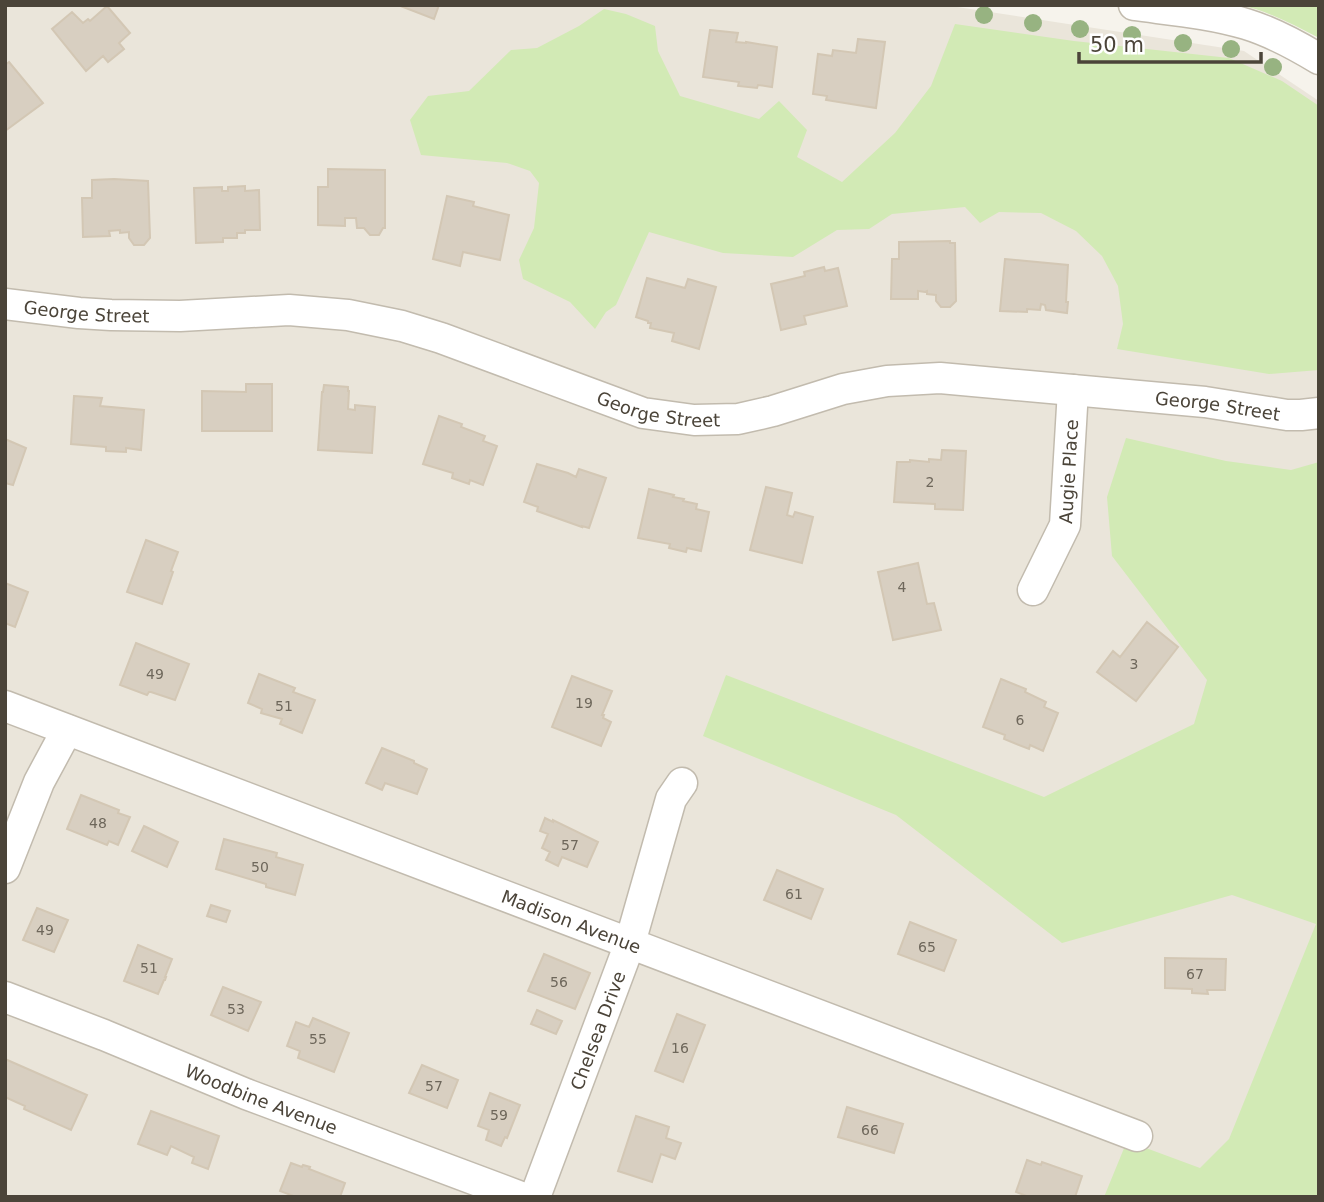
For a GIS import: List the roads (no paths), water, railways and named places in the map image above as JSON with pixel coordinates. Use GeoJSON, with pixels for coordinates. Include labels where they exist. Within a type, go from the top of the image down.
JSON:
{"type":"FeatureCollection","features":[{"type":"Feature","properties":{"kind":"street"},"geometry":{"type":"LineString","coordinates":[[1134,5],[1205,15],[1245,24],[1283,39],[1319,59]]}},
{"type":"Feature","properties":{"kind":"street","name":"George Street"},"geometry":{"type":"LineString","coordinates":[[5,304],[122,315],[180,316],[289,310],[348,315],[402,326],[441,338],[632,410],[694,421],[738,419],[781,409],[843,389],[914,379],[972,380],[1205,402],[1287,415],[1319,413]]}},
{"type":"Feature","properties":{"kind":"street","name":"Augie Place"},"geometry":{"type":"LineString","coordinates":[[1033,590],[1065,524],[1073,390]]}},
{"type":"Feature","properties":{"kind":"street","name":"Madison Avenue"},"geometry":{"type":"LineString","coordinates":[[5,706],[1137,1136]]}},
{"type":"Feature","properties":{"kind":"street"},"geometry":{"type":"LineString","coordinates":[[5,868],[39,782],[67,730]]}},
{"type":"Feature","properties":{"kind":"street","name":"Chelsea Drive"},"geometry":{"type":"LineString","coordinates":[[535,1197],[630,943],[671,799],[682,783]]}},
{"type":"Feature","properties":{"kind":"street","name":"Woodbine Avenue"},"geometry":{"type":"LineString","coordinates":[[5,997],[246,1094],[521,1197]]}}]}
